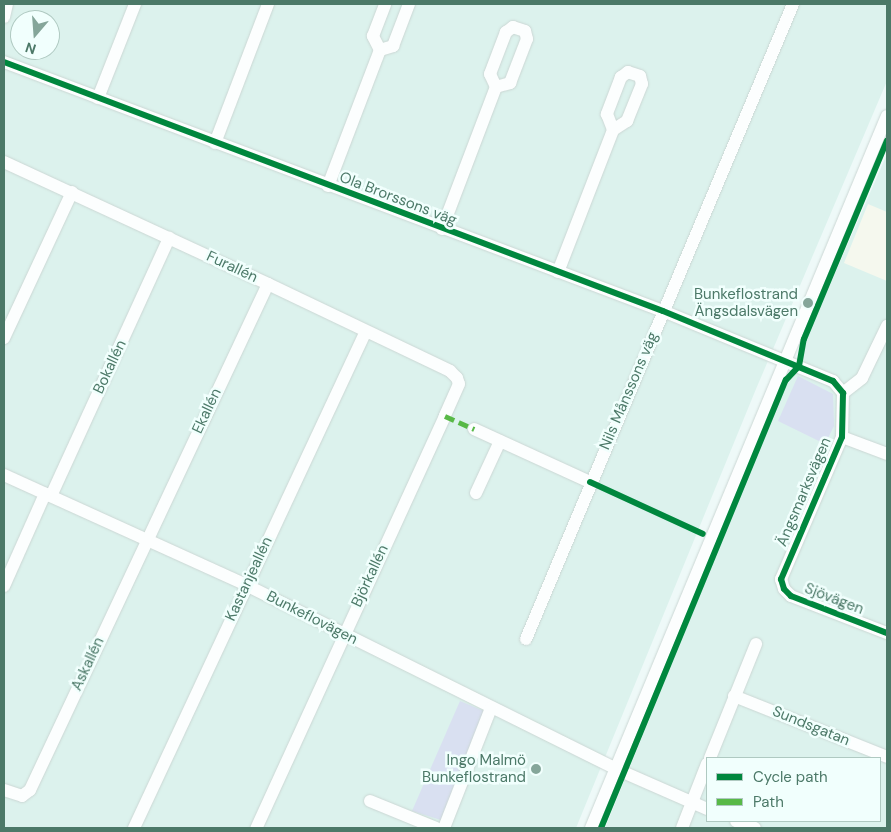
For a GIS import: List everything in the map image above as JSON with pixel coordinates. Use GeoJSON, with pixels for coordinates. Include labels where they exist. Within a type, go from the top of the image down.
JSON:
{"type":"FeatureCollection","features":[{"type":"Feature","properties":{"kind":"street"},"geometry":{"type":"LineString","coordinates":[[4,17],[8,4]]}},
{"type":"Feature","properties":{"kind":"street"},"geometry":{"type":"LineString","coordinates":[[98,98],[134,4]]}},
{"type":"Feature","properties":{"kind":"street"},"geometry":{"type":"LineString","coordinates":[[215,143],[266,4]]}},
{"type":"Feature","properties":{"kind":"street"},"geometry":{"type":"LineString","coordinates":[[380,50],[372,36],[385,4]]}},
{"type":"Feature","properties":{"kind":"street"},"geometry":{"type":"LineString","coordinates":[[380,50],[392,46],[409,4]]}},
{"type":"Feature","properties":{"kind":"street","name":"Nils Månssons väg"},"geometry":{"type":"LineString","coordinates":[[526,639],[590,482],[793,5]]}},
{"type":"Feature","properties":{"kind":"street"},"geometry":{"type":"LineString","coordinates":[[328,186],[380,50]]}},
{"type":"Feature","properties":{"kind":"street","name":"Ola Brorssons väg"},"geometry":{"type":"LineString","coordinates":[[4,62],[663,311],[784,359]]}},
{"type":"Feature","properties":{"kind":"street"},"geometry":{"type":"LineString","coordinates":[[442,229],[496,87]]}},
{"type":"Feature","properties":{"kind":"street"},"geometry":{"type":"LineString","coordinates":[[591,828],[784,359],[887,116]]}},
{"type":"Feature","properties":{"kind":"street"},"geometry":{"type":"LineString","coordinates":[[558,272],[613,130]]}},
{"type":"Feature","properties":{"kind":"street","name":"Furallén"},"geometry":{"type":"LineString","coordinates":[[4,162],[268,284],[450,371],[457,378]]}},
{"type":"Feature","properties":{"kind":"street"},"geometry":{"type":"LineString","coordinates":[[4,338],[72,192]]}},
{"type":"Feature","properties":{"kind":"street","name":"Bokallén"},"geometry":{"type":"LineString","coordinates":[[4,586],[169,238]]}},
{"type":"Feature","properties":{"kind":"street","name":"Ekallén"},"geometry":{"type":"LineString","coordinates":[[147,539],[268,284]]}},
{"type":"Feature","properties":{"kind":"street"},"geometry":{"type":"LineString","coordinates":[[784,359],[833,381],[843,393],[862,378],[887,326]]}},
{"type":"Feature","properties":{"kind":"street","name":"Kastanjeallén"},"geometry":{"type":"LineString","coordinates":[[134,828],[366,331]]}},
{"type":"Feature","properties":{"kind":"street","name":"Björkallén"},"geometry":{"type":"LineString","coordinates":[[256,828],[343,634],[445,416],[458,384],[457,378]]}},
{"type":"Feature","properties":{"kind":"street","name":"Ängsmarksvägen"},"geometry":{"type":"LineString","coordinates":[[781,578],[842,437],[843,393]]}},
{"type":"Feature","properties":{"kind":"street"},"geometry":{"type":"LineString","coordinates":[[474,429],[590,482]]}},
{"type":"Feature","properties":{"kind":"street"},"geometry":{"type":"LineString","coordinates":[[842,437],[887,454]]}},
{"type":"Feature","properties":{"kind":"street"},"geometry":{"type":"LineString","coordinates":[[476,493],[500,441]]}},
{"type":"Feature","properties":{"kind":"street","name":"Bunkeflovägen"},"geometry":{"type":"LineString","coordinates":[[4,475],[246,585],[616,769],[706,809]]}},
{"type":"Feature","properties":{"kind":"street","name":"Askallén"},"geometry":{"type":"LineString","coordinates":[[4,790],[22,796],[30,790],[147,539]]}},
{"type":"Feature","properties":{"kind":"street","name":"Sjövägen"},"geometry":{"type":"LineString","coordinates":[[781,578],[784,589],[791,596],[887,633]]}},
{"type":"Feature","properties":{"kind":"street"},"geometry":{"type":"LineString","coordinates":[[710,757],[756,644]]}},
{"type":"Feature","properties":{"kind":"street","name":"Sundsgatan"},"geometry":{"type":"LineString","coordinates":[[734,696],[887,757]]}},
{"type":"Feature","properties":{"kind":"street"},"geometry":{"type":"LineString","coordinates":[[444,828],[491,708]]}},
{"type":"Feature","properties":{"kind":"street"},"geometry":{"type":"LineString","coordinates":[[682,828],[706,767]]}},
{"type":"Feature","properties":{"kind":"street"},"geometry":{"type":"LineString","coordinates":[[370,801],[436,828]]}},
{"type":"Feature","properties":{"kind":"street"},"geometry":{"type":"LineString","coordinates":[[739,822],[755,828]]}},
{"type":"Feature","properties":{"kind":"shaded area"},"geometry":{"type":"Polygon","coordinates":[[[4,4],[887,4],[887,81],[756,389],[576,828],[4,828],[4,4]]]}},
{"type":"Feature","properties":{"kind":"shaded area"},"geometry":{"type":"Polygon","coordinates":[[[887,154],[887,828],[605,828],[772,418],[887,154]]]}},
{"type":"Feature","properties":{"kind":"shaded area"},"geometry":{"type":"Polygon","coordinates":[[[868,204],[887,212],[887,281],[844,263],[868,204]]]}},
{"type":"Feature","properties":{"kind":"shaded area"},"geometry":{"type":"Polygon","coordinates":[[[798,376],[833,394],[834,426],[825,444],[778,421],[798,376]]]}},
{"type":"Feature","properties":{"kind":"shaded area"},"geometry":{"type":"Polygon","coordinates":[[[460,701],[484,711],[441,820],[412,811],[460,701]]]}},
{"type":"Feature","properties":{"kind":"marked path"},"geometry":{"type":"LineString","coordinates":[[445,416],[474,429]]}},
{"type":"Feature","properties":{"kind":"cycle path"},"geometry":{"type":"LineString","coordinates":[[4,62],[663,311],[833,381],[843,393],[842,437],[781,579],[784,589],[791,596],[887,633]]}},
{"type":"Feature","properties":{"kind":"cycle path"},"geometry":{"type":"LineString","coordinates":[[601,828],[786,380],[799,366],[804,339],[887,141]]}},
{"type":"Feature","properties":{"kind":"cycle path"},"geometry":{"type":"LineString","coordinates":[[590,482],[703,534]]}},
{"type":"Feature","properties":{"kind":"place","name":"Bunkeflostrand Ängsdalsvägen"},"geometry":{"type":"Point","coordinates":[808,303]}},
{"type":"Feature","properties":{"kind":"place","name":"Ingo Malmö Bunkeflostrand"},"geometry":{"type":"Point","coordinates":[536,769]}}]}
